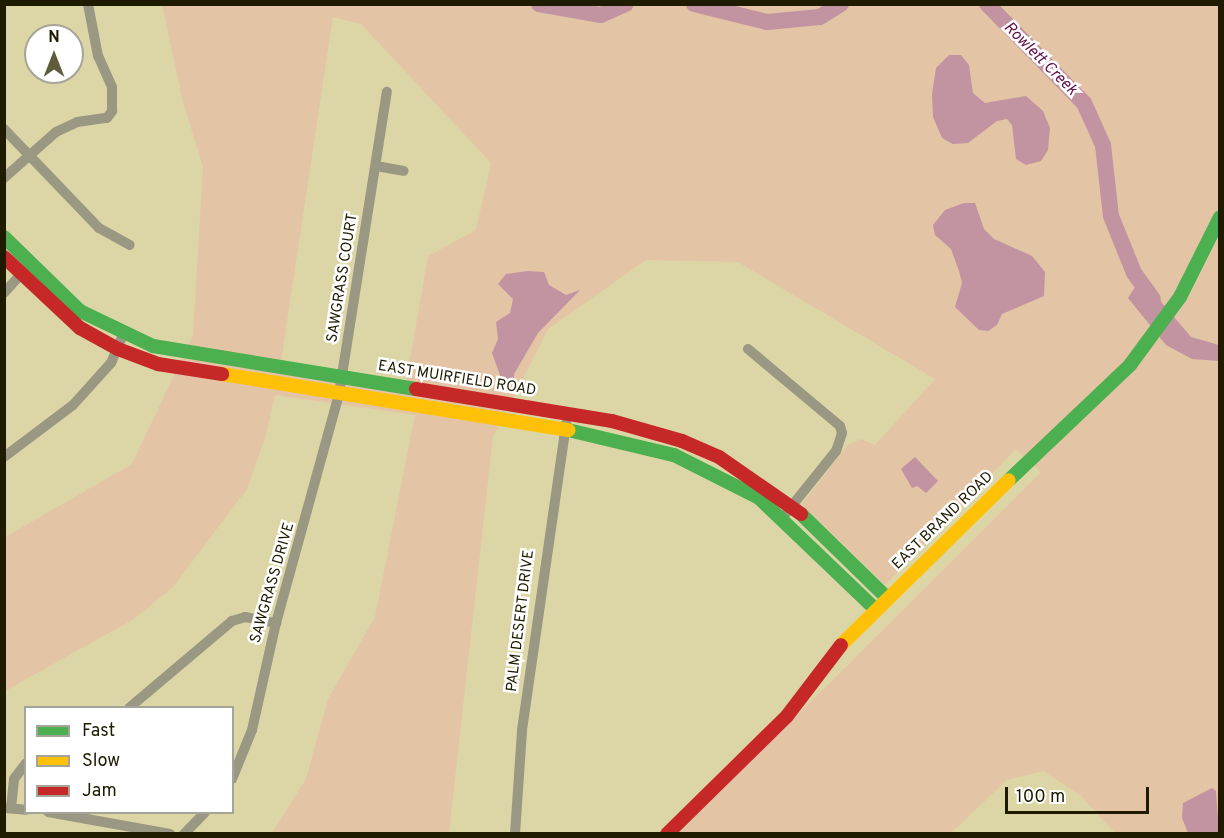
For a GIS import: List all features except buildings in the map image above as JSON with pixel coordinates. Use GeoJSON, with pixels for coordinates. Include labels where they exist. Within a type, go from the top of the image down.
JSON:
{"type":"FeatureCollection","features":[{"type":"Feature","properties":{"kind":"street"},"geometry":{"type":"LineString","coordinates":[[4,178],[56,132],[77,122],[107,118],[115,104],[112,87],[98,56],[88,4]]}},
{"type":"Feature","properties":{"kind":"street","name":"SAWGRASS COURT"},"geometry":{"type":"LineString","coordinates":[[339,394],[387,92]]}},
{"type":"Feature","properties":{"kind":"street"},"geometry":{"type":"LineString","coordinates":[[4,129],[99,228],[130,245]]}},
{"type":"Feature","properties":{"kind":"street"},"geometry":{"type":"LineString","coordinates":[[376,166],[404,171]]}},
{"type":"Feature","properties":{"kind":"street","name":"EAST BRAND ROAD"},"geometry":{"type":"LineString","coordinates":[[667,834],[787,716],[831,656],[875,609],[1130,365],[1164,322],[1197,268],[1220,217]]}},
{"type":"Feature","properties":{"kind":"street","name":"EAST MUIRFIELD ROAD"},"geometry":{"type":"LineString","coordinates":[[4,237],[59,313],[118,349],[189,371],[565,429],[640,443],[674,455],[736,484],[783,517],[875,609]]}},
{"type":"Feature","properties":{"kind":"street","name":"EAST MUIRFIELD ROAD"},"geometry":{"type":"LineString","coordinates":[[4,257],[123,335],[174,352],[568,414],[641,428],[682,441],[719,458],[792,505],[887,598]]}},
{"type":"Feature","properties":{"kind":"street"},"geometry":{"type":"LineString","coordinates":[[4,293],[25,269]]}},
{"type":"Feature","properties":{"kind":"street"},"geometry":{"type":"LineString","coordinates":[[4,457],[73,405],[106,368],[118,349],[123,335]]}},
{"type":"Feature","properties":{"kind":"street"},"geometry":{"type":"LineString","coordinates":[[748,349],[840,426],[842,433],[836,451],[783,517]]}},
{"type":"Feature","properties":{"kind":"street","name":"SAWGRASS DRIVE"},"geometry":{"type":"LineString","coordinates":[[234,774],[252,730],[276,623],[339,394]]}},
{"type":"Feature","properties":{"kind":"street","name":"PALM DESERT DRIVE"},"geometry":{"type":"LineString","coordinates":[[514,834],[522,730],[568,414]]}},
{"type":"Feature","properties":{"kind":"street"},"geometry":{"type":"LineString","coordinates":[[131,706],[232,621],[245,617],[276,623]]}},
{"type":"Feature","properties":{"kind":"street"},"geometry":{"type":"LineString","coordinates":[[24,766],[14,779],[8,808],[24,810]]}},
{"type":"Feature","properties":{"kind":"street"},"geometry":{"type":"LineString","coordinates":[[54,814],[170,834]]}},
{"type":"Feature","properties":{"kind":"street"},"geometry":{"type":"LineString","coordinates":[[184,834],[204,814]]}},
{"type":"Feature","properties":{"kind":"shaded area"},"geometry":{"type":"Polygon","coordinates":[[[162,5],[1219,5],[1219,833],[1115,833],[1081,796],[1043,771],[1007,780],[951,833],[679,833],[1041,472],[1016,449],[885,585],[802,504],[848,445],[861,439],[875,445],[935,379],[738,262],[646,260],[548,329],[493,436],[449,833],[272,833],[306,779],[328,699],[375,617],[415,415],[275,395],[265,438],[247,489],[173,587],[134,619],[5,691],[5,537],[132,464],[193,335],[203,167],[183,102],[162,5]],[[333,17],[281,361],[406,382],[428,256],[476,230],[491,163],[361,24],[333,17]]]}},
{"type":"Feature","properties":{"kind":"shaded area"},"geometry":{"type":"Polygon","coordinates":[[[949,55],[961,55],[969,65],[973,93],[985,103],[1026,96],[1043,111],[1050,128],[1048,150],[1041,161],[1026,165],[1016,159],[1012,125],[1007,119],[997,121],[968,143],[953,144],[942,138],[933,117],[932,94],[936,68],[949,55]]]}},
{"type":"Feature","properties":{"kind":"shaded area"},"geometry":{"type":"Polygon","coordinates":[[[964,203],[975,203],[984,229],[994,239],[1032,256],[1045,272],[1044,296],[1002,314],[997,325],[988,331],[979,330],[955,307],[962,283],[959,271],[951,249],[935,235],[933,225],[945,210],[964,203]]]}},
{"type":"Feature","properties":{"kind":"shaded area"},"geometry":{"type":"Polygon","coordinates":[[[528,271],[544,272],[549,285],[566,295],[580,290],[538,333],[514,374],[514,384],[505,389],[492,353],[498,339],[496,322],[510,313],[513,299],[498,284],[506,274],[528,271]]]}},
{"type":"Feature","properties":{"kind":"shaded area"},"geometry":{"type":"Polygon","coordinates":[[[1141,278],[1191,337],[1219,345],[1219,361],[1192,359],[1166,345],[1128,298],[1141,278]]]}},
{"type":"Feature","properties":{"kind":"shaded area"},"geometry":{"type":"Polygon","coordinates":[[[915,457],[938,481],[926,493],[917,486],[912,488],[901,469],[915,457]]]}},
{"type":"Feature","properties":{"kind":"shaded area"},"geometry":{"type":"Polygon","coordinates":[[[1212,788],[1216,791],[1219,833],[1188,833],[1182,818],[1183,803],[1212,788]]]}},
{"type":"Feature","properties":{"kind":"waterway","name":"Rowlett Creek"},"geometry":{"type":"LineString","coordinates":[[539,4],[601,15],[626,4]]}},
{"type":"Feature","properties":{"kind":"waterway","name":"Rowlett Creek"},"geometry":{"type":"LineString","coordinates":[[694,4],[767,22],[820,17],[841,4]]}},
{"type":"Feature","properties":{"kind":"waterway","name":"Rowlett Creek"},"geometry":{"type":"LineString","coordinates":[[987,4],[1084,103],[1103,145],[1111,216],[1134,273],[1153,299]]}},
{"type":"Feature","properties":{"kind":"traffic: fast"},"geometry":{"type":"LineString","coordinates":[[1009,480],[1130,365],[1180,297],[1220,217]]}},
{"type":"Feature","properties":{"kind":"traffic: fast"},"geometry":{"type":"LineString","coordinates":[[4,237],[80,311],[153,346],[416,389]]}},
{"type":"Feature","properties":{"kind":"traffic: fast"},"geometry":{"type":"LineString","coordinates":[[568,430],[674,455],[759,498],[875,609]]}},
{"type":"Feature","properties":{"kind":"traffic: fast"},"geometry":{"type":"LineString","coordinates":[[801,514],[887,598]]}},
{"type":"Feature","properties":{"kind":"traffic: slow"},"geometry":{"type":"LineString","coordinates":[[222,374],[568,430]]}},
{"type":"Feature","properties":{"kind":"traffic: slow"},"geometry":{"type":"LineString","coordinates":[[841,645],[1009,480]]}},
{"type":"Feature","properties":{"kind":"traffic: jam"},"geometry":{"type":"LineString","coordinates":[[4,257],[80,328],[118,349],[158,364],[222,374]]}},
{"type":"Feature","properties":{"kind":"traffic: jam"},"geometry":{"type":"LineString","coordinates":[[416,389],[612,421],[682,441],[719,457],[801,514]]}},
{"type":"Feature","properties":{"kind":"traffic: jam"},"geometry":{"type":"LineString","coordinates":[[667,834],[787,716],[841,645]]}}]}
